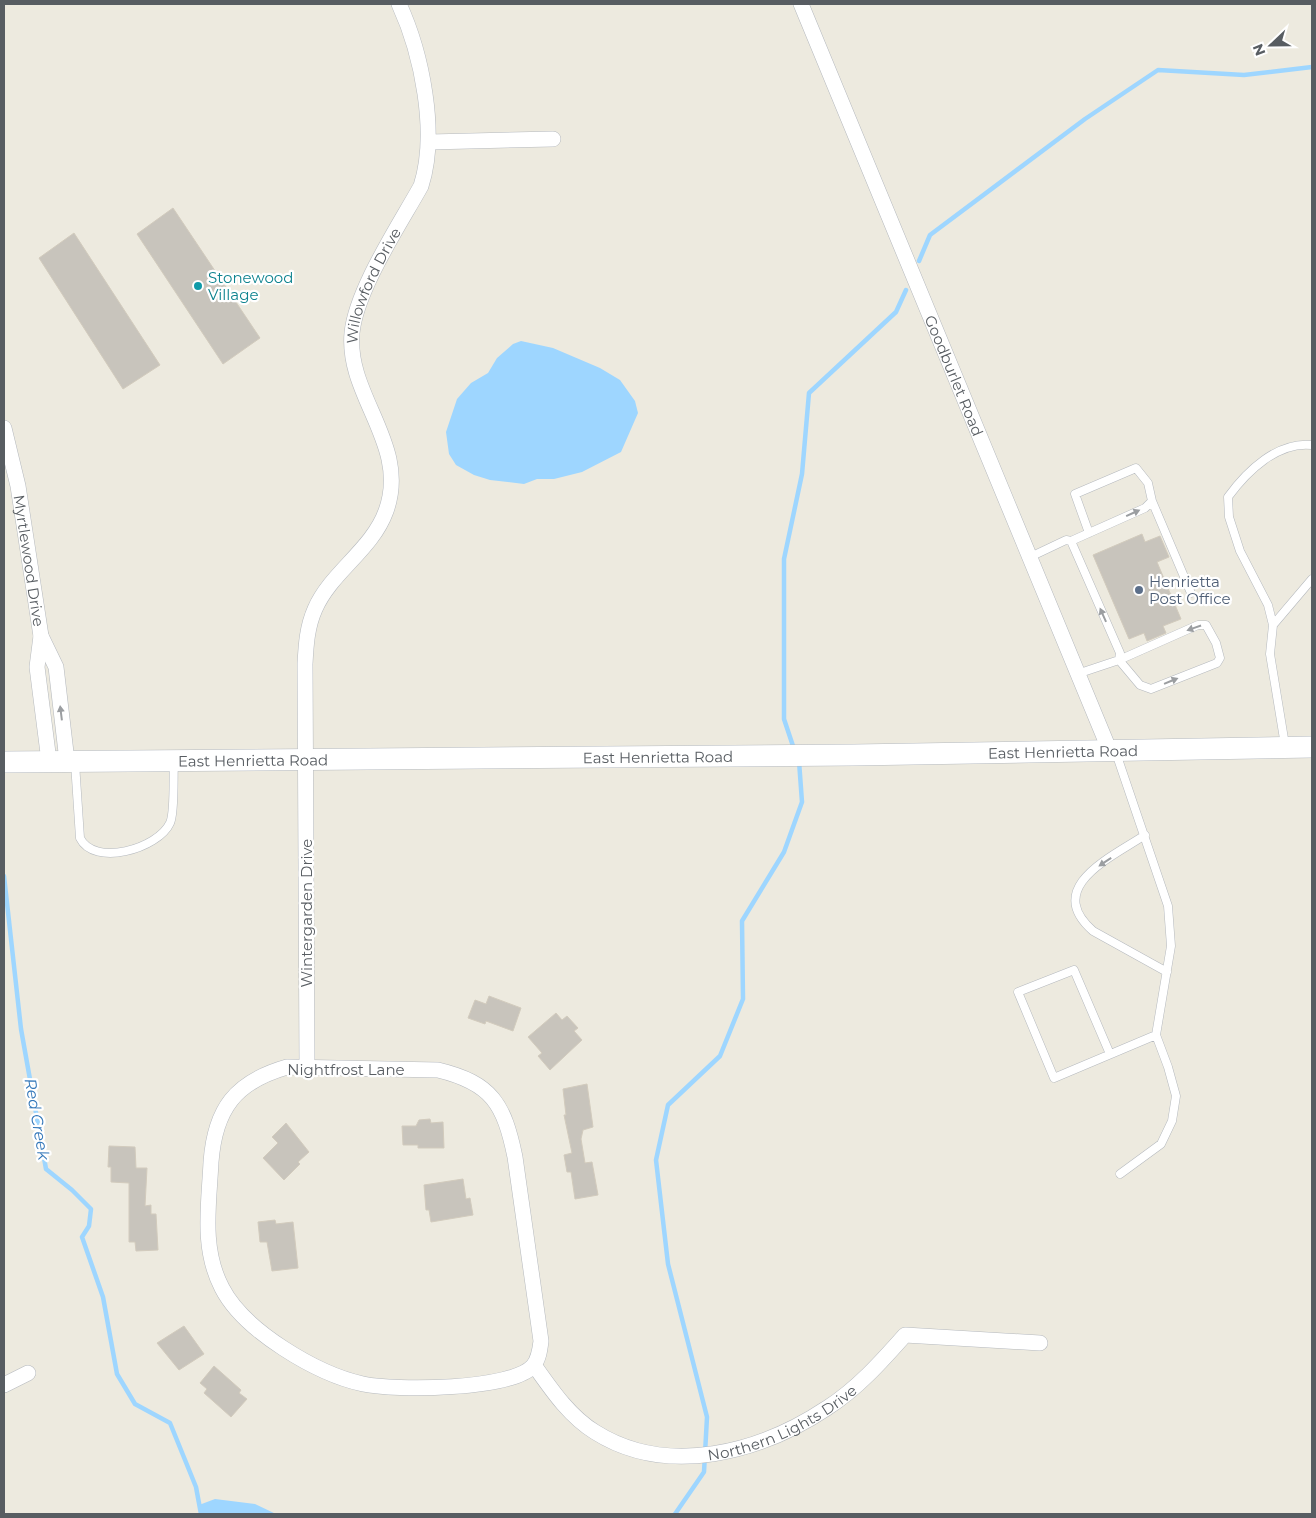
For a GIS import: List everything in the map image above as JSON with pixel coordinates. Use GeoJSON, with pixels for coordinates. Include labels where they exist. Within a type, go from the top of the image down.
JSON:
{"type":"FeatureCollection","features":[{"type":"Feature","properties":{"kind":"main road","name":"East Henrietta Road"},"geometry":{"type":"LineString","coordinates":[[4,762],[808,755],[1312,747]]}},
{"type":"Feature","properties":{"kind":"street","name":"Willowford Drive"},"geometry":{"type":"LineString","coordinates":[[306,758],[307,633],[315,608],[324,594],[378,526],[386,511],[391,490],[391,463],[386,442],[356,370],[352,333],[355,312],[363,292],[421,186],[430,142],[427,112],[413,39],[399,4]]}},
{"type":"Feature","properties":{"kind":"street","name":"Goodburlet Road"},"geometry":{"type":"LineString","coordinates":[[801,4],[1076,674],[1111,749]]}},
{"type":"Feature","properties":{"kind":"street"},"geometry":{"type":"LineString","coordinates":[[430,142],[553,139]]}},
{"type":"Feature","properties":{"kind":"street","name":"Myrtlewood Drive"},"geometry":{"type":"LineString","coordinates":[[4,428],[18,486],[41,636],[37,667],[64,761]]}},
{"type":"Feature","properties":{"kind":"street","name":"Wintergarden Drive"},"geometry":{"type":"LineString","coordinates":[[306,758],[307,1067]]}},
{"type":"Feature","properties":{"kind":"street","name":"Nightfrost Lane"},"geometry":{"type":"LineString","coordinates":[[287,1067],[438,1070],[461,1075],[477,1083],[492,1097],[503,1114],[510,1133],[515,1157],[541,1341],[539,1355],[534,1365],[522,1374],[486,1383],[398,1388],[362,1384],[292,1354],[259,1332],[236,1310],[222,1289],[208,1249],[213,1143],[217,1124],[226,1106],[252,1080],[287,1067]]}},
{"type":"Feature","properties":{"kind":"street","name":"Northern Lights Drive"},"geometry":{"type":"LineString","coordinates":[[534,1365],[572,1413],[594,1432],[621,1445],[651,1454],[683,1456],[716,1453],[755,1444],[792,1429],[829,1407],[861,1381],[905,1335],[1040,1343]]}},
{"type":"Feature","properties":{"kind":"street"},"geometry":{"type":"LineString","coordinates":[[4,1385],[28,1373]]}},
{"type":"Feature","properties":{"kind":"lane"},"geometry":{"type":"LineString","coordinates":[[1286,747],[1270,654],[1273,625],[1268,605],[1240,551],[1229,517],[1228,497],[1242,478],[1268,458],[1292,445],[1312,445]]}},
{"type":"Feature","properties":{"kind":"lane"},"geometry":{"type":"LineString","coordinates":[[1089,533],[1075,494],[1136,468],[1148,483],[1152,501],[1191,593]]}},
{"type":"Feature","properties":{"kind":"lane"},"geometry":{"type":"LineString","coordinates":[[1028,558],[1066,540],[1071,541],[1145,508],[1152,501]]}},
{"type":"Feature","properties":{"kind":"lane"},"geometry":{"type":"LineString","coordinates":[[1071,541],[1120,653],[1119,660],[1140,686],[1151,689],[1217,663],[1220,658],[1216,643],[1206,625],[1198,625],[1119,660],[1076,674]]}},
{"type":"Feature","properties":{"kind":"lane"},"geometry":{"type":"LineString","coordinates":[[1273,625],[1312,579]]}},
{"type":"Feature","properties":{"kind":"lane"},"geometry":{"type":"LineString","coordinates":[[1111,749],[1145,835],[1168,906],[1171,946],[1156,1035],[1168,1066],[1176,1096],[1172,1121],[1161,1144],[1120,1174]]}},
{"type":"Feature","properties":{"kind":"lane"},"geometry":{"type":"LineString","coordinates":[[64,761],[80,838],[83,845],[90,850],[100,853],[145,845],[165,833],[172,821],[174,760]]}},
{"type":"Feature","properties":{"kind":"lane"},"geometry":{"type":"LineString","coordinates":[[1145,835],[1090,872],[1081,881],[1077,888],[1076,906],[1085,924],[1093,931],[1167,972]]}},
{"type":"Feature","properties":{"kind":"lane"},"geometry":{"type":"LineString","coordinates":[[1110,1054],[1074,970],[1018,992],[1054,1078],[1156,1035]]}},
{"type":"Feature","properties":{"kind":"water"},"geometry":{"type":"Polygon","coordinates":[[[521,341],[553,348],[600,368],[620,380],[635,401],[638,413],[621,452],[582,472],[554,479],[537,479],[524,484],[490,480],[474,475],[456,465],[449,454],[446,432],[457,399],[471,383],[488,373],[497,358],[513,344],[521,341]]]}},
{"type":"Feature","properties":{"kind":"water"},"geometry":{"type":"Polygon","coordinates":[[[215,1499],[255,1504],[276,1514],[202,1514],[199,1505],[215,1499]]]}},
{"type":"Feature","properties":{"kind":"building","name":"Stonewood Village"},"geometry":{"type":"Polygon","coordinates":[[[173,208],[260,338],[223,364],[137,234],[173,208]]]}},
{"type":"Feature","properties":{"kind":"building"},"geometry":{"type":"Polygon","coordinates":[[[74,233],[160,365],[123,389],[39,258],[74,233]]]}},
{"type":"Feature","properties":{"kind":"building","name":"Henrietta Post Office"},"geometry":{"type":"Polygon","coordinates":[[[1142,534],[1145,542],[1160,536],[1169,557],[1157,562],[1181,619],[1163,626],[1166,633],[1147,641],[1144,633],[1129,639],[1093,555],[1142,534]]]}},
{"type":"Feature","properties":{"kind":"building"},"geometry":{"type":"Polygon","coordinates":[[[489,996],[521,1008],[513,1031],[486,1021],[485,1024],[468,1018],[475,1000],[486,1004],[489,996]]]}},
{"type":"Feature","properties":{"kind":"building"},"geometry":{"type":"Polygon","coordinates":[[[556,1013],[562,1020],[567,1016],[578,1028],[574,1031],[582,1040],[550,1070],[538,1056],[542,1053],[528,1037],[556,1013]]]}},
{"type":"Feature","properties":{"kind":"building"},"geometry":{"type":"Polygon","coordinates":[[[587,1084],[593,1127],[583,1130],[581,1139],[585,1163],[592,1162],[598,1195],[575,1199],[571,1172],[567,1172],[564,1155],[572,1153],[564,1115],[566,1115],[563,1089],[587,1084]]]}},
{"type":"Feature","properties":{"kind":"building"},"geometry":{"type":"Polygon","coordinates":[[[430,1119],[431,1123],[443,1122],[444,1148],[418,1148],[418,1145],[403,1145],[402,1126],[416,1126],[419,1120],[430,1119]]]}},
{"type":"Feature","properties":{"kind":"building"},"geometry":{"type":"Polygon","coordinates":[[[286,1123],[309,1152],[298,1162],[300,1164],[284,1180],[263,1158],[278,1143],[272,1137],[286,1123]]]}},
{"type":"Feature","properties":{"kind":"building"},"geometry":{"type":"Polygon","coordinates":[[[109,1146],[135,1147],[136,1168],[147,1168],[145,1206],[151,1205],[151,1214],[156,1214],[158,1250],[136,1251],[135,1242],[129,1242],[129,1183],[111,1182],[111,1167],[108,1167],[109,1146]]]}},
{"type":"Feature","properties":{"kind":"building"},"geometry":{"type":"Polygon","coordinates":[[[463,1179],[466,1199],[470,1198],[473,1215],[431,1222],[429,1210],[426,1210],[424,1185],[463,1179]]]}},
{"type":"Feature","properties":{"kind":"building"},"geometry":{"type":"Polygon","coordinates":[[[275,1220],[276,1224],[293,1222],[298,1268],[272,1271],[267,1242],[260,1242],[258,1222],[275,1220]]]}},
{"type":"Feature","properties":{"kind":"building"},"geometry":{"type":"Polygon","coordinates":[[[184,1326],[204,1354],[179,1370],[157,1343],[184,1326]]]}},
{"type":"Feature","properties":{"kind":"building"},"geometry":{"type":"Polygon","coordinates":[[[214,1366],[241,1390],[239,1393],[247,1399],[231,1417],[204,1393],[207,1389],[200,1383],[214,1366]]]}},
{"type":"Feature","properties":{"kind":"waterway"},"geometry":{"type":"LineString","coordinates":[[919,261],[930,235],[1085,119],[1158,70],[1244,75],[1312,67]]}},
{"type":"Feature","properties":{"kind":"waterway"},"geometry":{"type":"LineString","coordinates":[[794,749],[784,719],[784,559],[802,474],[809,393],[896,312],[906,290]]}},
{"type":"Feature","properties":{"kind":"waterway"},"geometry":{"type":"LineString","coordinates":[[675,1514],[704,1472],[707,1417],[668,1264],[656,1160],[668,1105],[720,1056],[743,999],[742,921],[784,852],[802,802],[799,761]]}},
{"type":"Feature","properties":{"kind":"waterway","name":"Red Creek"},"geometry":{"type":"LineString","coordinates":[[4,876],[21,1029],[46,1169],[72,1190],[91,1209],[89,1226],[82,1237],[103,1297],[117,1374],[135,1404],[170,1423],[196,1487],[201,1514]]}},
{"type":"Feature","properties":{"kind":"place","name":"Stonewood Village"},"geometry":{"type":"Point","coordinates":[198,286]}},
{"type":"Feature","properties":{"kind":"place","name":"Henrietta Post Office"},"geometry":{"type":"Point","coordinates":[1139,590]}}]}
